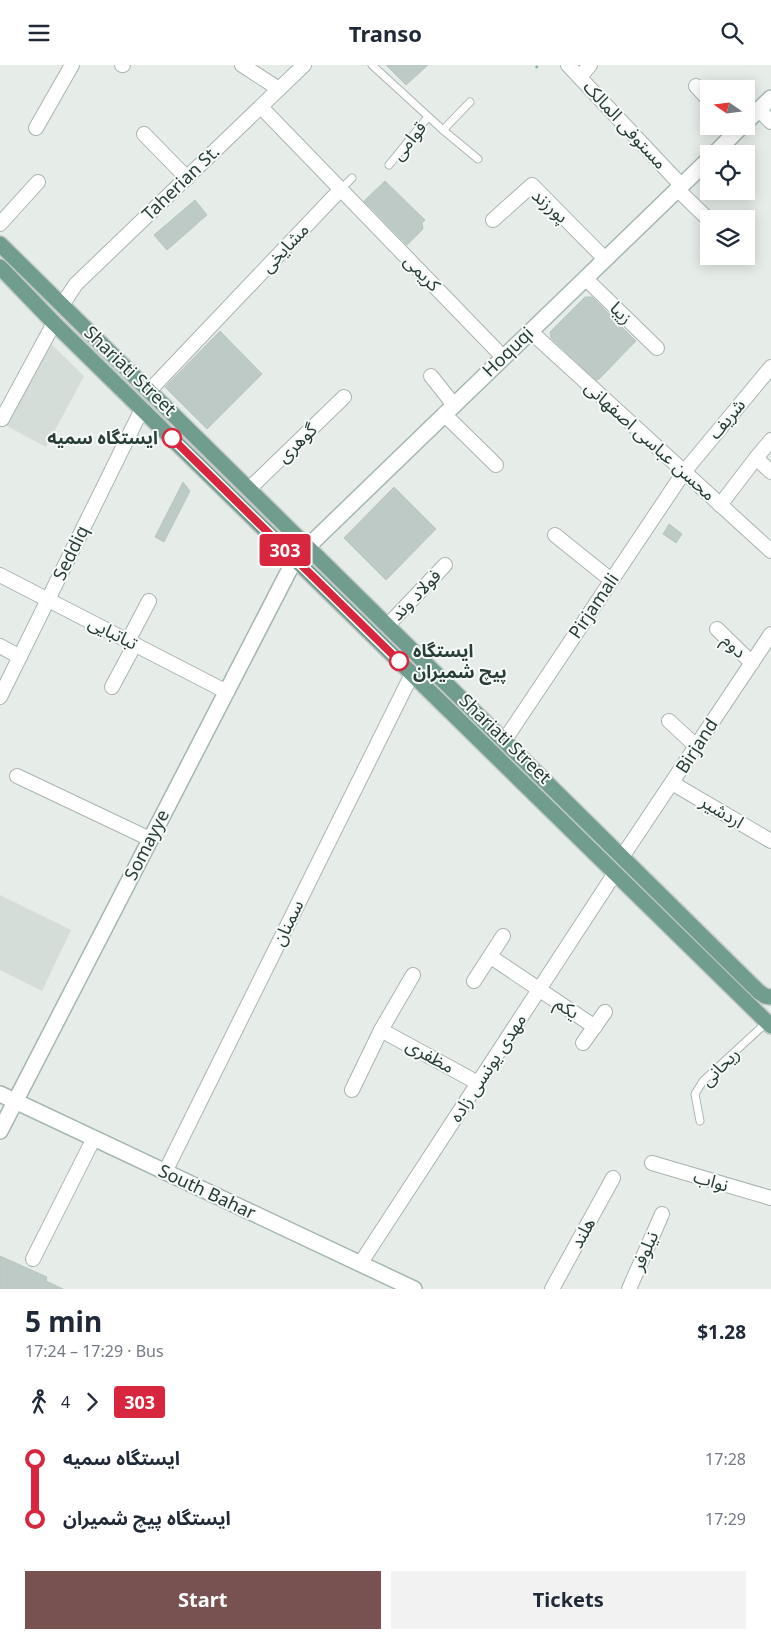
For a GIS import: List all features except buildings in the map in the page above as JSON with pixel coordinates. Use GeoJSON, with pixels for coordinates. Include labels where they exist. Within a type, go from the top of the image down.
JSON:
{"type":"FeatureCollection","features":[{"type":"Feature","properties":{"kind":"main road"},"geometry":{"type":"LineString","coordinates":[[755,113],[771,98]]}},
{"type":"Feature","properties":{"kind":"main road"},"geometry":{"type":"LineString","coordinates":[[722,145],[732,135]]}},
{"type":"Feature","properties":{"kind":"main road","name":"Hoquqi"},"geometry":{"type":"LineString","coordinates":[[295,559],[700,167]]}},
{"type":"Feature","properties":{"kind":"main road","name":"Shariati Street"},"geometry":{"type":"LineString","coordinates":[[0,244],[759,992],[771,997]]}},
{"type":"Feature","properties":{"kind":"main road","name":"Shariati Street"},"geometry":{"type":"LineString","coordinates":[[0,267],[54,323],[769,1024]]}},
{"type":"Feature","properties":{"kind":"main road","name":"Somayye"},"geometry":{"type":"LineString","coordinates":[[0,1131],[295,559]]}},
{"type":"Feature","properties":{"kind":"main road","name":"South Bahar"},"geometry":{"type":"LineString","coordinates":[[0,1095],[360,1264],[398,1286],[414,1289]]}},
{"type":"Feature","properties":{"kind":"street"},"geometry":{"type":"LineString","coordinates":[[36,128],[72,65]]}},
{"type":"Feature","properties":{"kind":"street"},"geometry":{"type":"LineString","coordinates":[[242,65],[279,89]]}},
{"type":"Feature","properties":{"kind":"street","name":"Taherian St."},"geometry":{"type":"LineString","coordinates":[[62,305],[76,284],[304,65]]}},
{"type":"Feature","properties":{"kind":"street","name":"مستوفی المالک"},"geometry":{"type":"LineString","coordinates":[[568,65],[700,210]]}},
{"type":"Feature","properties":{"kind":"street"},"geometry":{"type":"LineString","coordinates":[[580,77],[590,65]]}},
{"type":"Feature","properties":{"kind":"street"},"geometry":{"type":"LineString","coordinates":[[696,86],[700,90]]}},
{"type":"Feature","properties":{"kind":"street"},"geometry":{"type":"LineString","coordinates":[[261,107],[341,189]]}},
{"type":"Feature","properties":{"kind":"street"},"geometry":{"type":"LineString","coordinates":[[759,110],[771,122]]}},
{"type":"Feature","properties":{"kind":"street"},"geometry":{"type":"LineString","coordinates":[[144,134],[187,178]]}},
{"type":"Feature","properties":{"kind":"street"},"geometry":{"type":"LineString","coordinates":[[0,224],[38,182]]}},
{"type":"Feature","properties":{"kind":"street","name":"پورزند"},"geometry":{"type":"LineString","coordinates":[[493,220],[532,185],[605,259]]}},
{"type":"Feature","properties":{"kind":"street","name":"کریمی"},"geometry":{"type":"LineString","coordinates":[[341,189],[503,357]]}},
{"type":"Feature","properties":{"kind":"street","name":"مشایخی"},"geometry":{"type":"LineString","coordinates":[[149,391],[341,189]]}},
{"type":"Feature","properties":{"kind":"street","name":"زیبا"},"geometry":{"type":"LineString","coordinates":[[585,278],[657,349]]}},
{"type":"Feature","properties":{"kind":"street"},"geometry":{"type":"LineString","coordinates":[[2,419],[54,323]]}},
{"type":"Feature","properties":{"kind":"street","name":"محسن عباسی اصفهانی"},"geometry":{"type":"LineString","coordinates":[[530,331],[771,551]]}},
{"type":"Feature","properties":{"kind":"street","name":"شریف"},"geometry":{"type":"LineString","coordinates":[[684,472],[771,367]]}},
{"type":"Feature","properties":{"kind":"street"},"geometry":{"type":"LineString","coordinates":[[431,376],[449,409],[496,465]]}},
{"type":"Feature","properties":{"kind":"street","name":"گوهری"},"geometry":{"type":"LineString","coordinates":[[249,489],[344,397]]}},
{"type":"Feature","properties":{"kind":"street","name":"Seddiq"},"geometry":{"type":"LineString","coordinates":[[0,697],[142,409]]}},
{"type":"Feature","properties":{"kind":"street"},"geometry":{"type":"LineString","coordinates":[[720,505],[771,440]]}},
{"type":"Feature","properties":{"kind":"street"},"geometry":{"type":"LineString","coordinates":[[756,458],[771,472]]}},
{"type":"Feature","properties":{"kind":"street","name":"Pirjamali"},"geometry":{"type":"LineString","coordinates":[[504,741],[684,472]]}},
{"type":"Feature","properties":{"kind":"street"},"geometry":{"type":"LineString","coordinates":[[555,535],[611,580]]}},
{"type":"Feature","properties":{"kind":"street","name":"فولاد وند"},"geometry":{"type":"LineString","coordinates":[[387,626],[445,565]]}},
{"type":"Feature","properties":{"kind":"street","name":"تباتبایی"},"geometry":{"type":"LineString","coordinates":[[0,575],[226,692]]}},
{"type":"Feature","properties":{"kind":"street"},"geometry":{"type":"LineString","coordinates":[[112,687],[149,601]]}},
{"type":"Feature","properties":{"kind":"street","name":"دوم"},"geometry":{"type":"LineString","coordinates":[[717,629],[752,663]]}},
{"type":"Feature","properties":{"kind":"street","name":"Birjand"},"geometry":{"type":"LineString","coordinates":[[622,857],[771,634]]}},
{"type":"Feature","properties":{"kind":"street"},"geometry":{"type":"LineString","coordinates":[[0,646],[20,657]]}},
{"type":"Feature","properties":{"kind":"street","name":"سمنان"},"geometry":{"type":"LineString","coordinates":[[165,1172],[412,674]]}},
{"type":"Feature","properties":{"kind":"street"},"geometry":{"type":"LineString","coordinates":[[669,721],[696,747]]}},
{"type":"Feature","properties":{"kind":"street"},"geometry":{"type":"LineString","coordinates":[[18,776],[150,839]]}},
{"type":"Feature","properties":{"kind":"street","name":"اردشیر"},"geometry":{"type":"LineString","coordinates":[[672,783],[771,841]]}},
{"type":"Feature","properties":{"kind":"street","name":"مهدی یونسی زاده"},"geometry":{"type":"LineString","coordinates":[[360,1264],[615,873]]}},
{"type":"Feature","properties":{"kind":"street"},"geometry":{"type":"LineString","coordinates":[[474,981],[503,936]]}},
{"type":"Feature","properties":{"kind":"street","name":"یکم"},"geometry":{"type":"LineString","coordinates":[[491,957],[595,1027]]}},
{"type":"Feature","properties":{"kind":"street"},"geometry":{"type":"LineString","coordinates":[[352,1090],[381,1030],[413,975]]}},
{"type":"Feature","properties":{"kind":"street","name":"یکم"},"geometry":{"type":"LineString","coordinates":[[583,1043],[605,1012]]}},
{"type":"Feature","properties":{"kind":"street","name":"مظفری"},"geometry":{"type":"LineString","coordinates":[[381,1030],[478,1083]]}},
{"type":"Feature","properties":{"kind":"street"},"geometry":{"type":"LineString","coordinates":[[33,1259],[94,1139]]}},
{"type":"Feature","properties":{"kind":"street","name":"نواب"},"geometry":{"type":"LineString","coordinates":[[652,1163],[771,1198]]}},
{"type":"Feature","properties":{"kind":"street","name":"هلند"},"geometry":{"type":"LineString","coordinates":[[552,1289],[613,1178]]}},
{"type":"Feature","properties":{"kind":"street","name":"نیلوفر"},"geometry":{"type":"LineString","coordinates":[[629,1289],[662,1214]]}},
{"type":"Feature","properties":{"kind":"lane","name":"قوامی"},"geometry":{"type":"LineString","coordinates":[[372,65],[443,131],[478,159]]}},
{"type":"Feature","properties":{"kind":"lane","name":"قوامی"},"geometry":{"type":"LineString","coordinates":[[443,131],[470,102]]}},
{"type":"Feature","properties":{"kind":"lane","name":"قوامی"},"geometry":{"type":"LineString","coordinates":[[389,165],[428,117]]}},
{"type":"Feature","properties":{"kind":"lane"},"geometry":{"type":"LineString","coordinates":[[341,189],[352,178]]}},
{"type":"Feature","properties":{"kind":"lane","name":"ریحانی"},"geometry":{"type":"LineString","coordinates":[[700,1121],[695,1094],[704,1081],[769,1024]]}},
{"type":"Feature","properties":{"kind":"shaded area"},"geometry":{"type":"Polygon","coordinates":[[[49,342],[84,376],[46,447],[5,425],[49,342]]]}},
{"type":"Feature","properties":{"kind":"shaded area"},"geometry":{"type":"Polygon","coordinates":[[[0,895],[71,930],[42,991],[0,970],[0,895]]]}},
{"type":"Feature","properties":{"kind":"bus line","name":"303"},"geometry":{"type":"LineString","coordinates":[[172,438],[399,661]]}},
{"type":"Feature","properties":{"kind":"place","name":"ایستگاه سمیه"},"geometry":{"type":"Point","coordinates":[172,438]}},
{"type":"Feature","properties":{"kind":"place","name":"ایستگاه پیچ شمیران"},"geometry":{"type":"Point","coordinates":[399,661]}}]}
